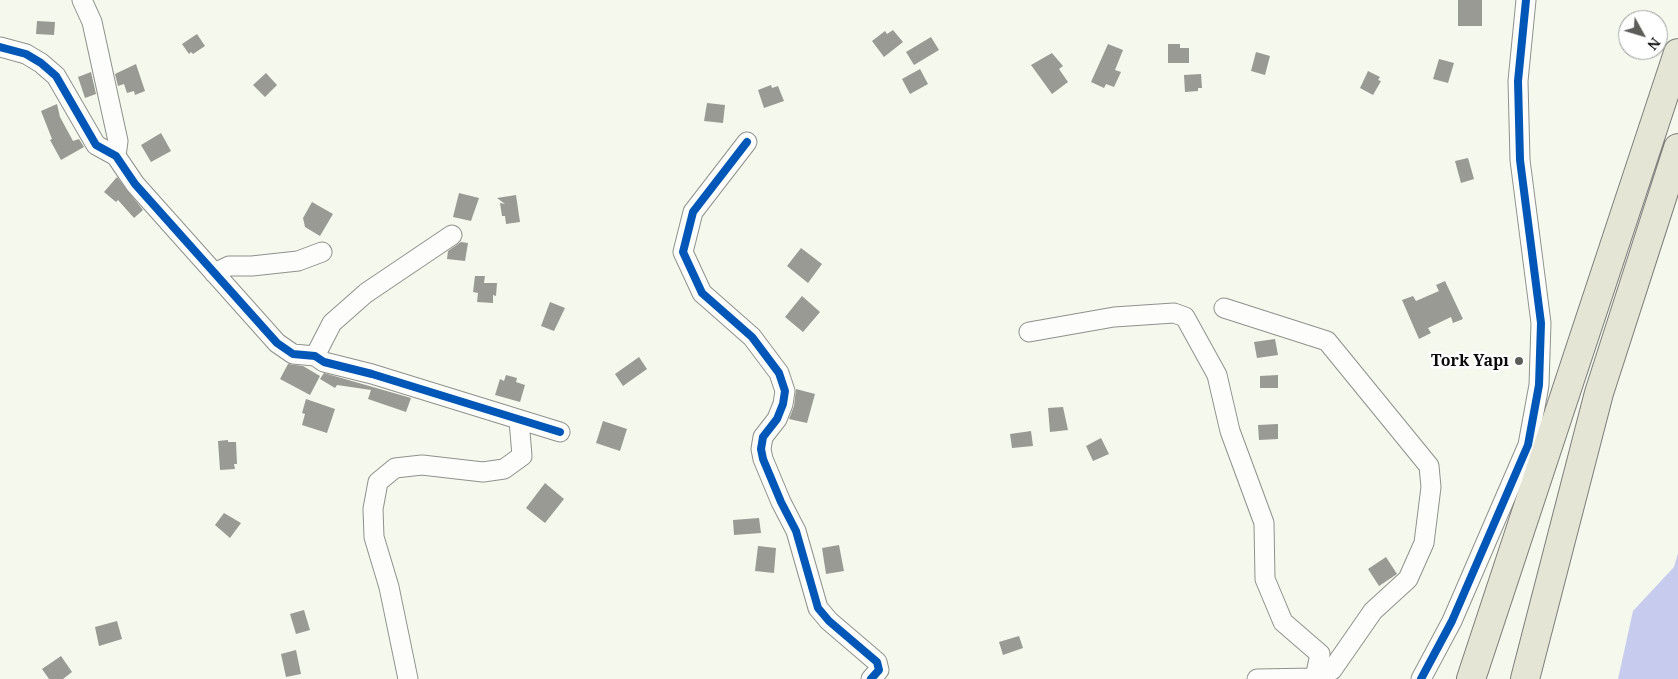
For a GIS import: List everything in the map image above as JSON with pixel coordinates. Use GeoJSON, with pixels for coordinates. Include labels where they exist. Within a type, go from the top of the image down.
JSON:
{"type":"FeatureCollection","features":[{"type":"Feature","properties":{"kind":"highway"},"geometry":{"type":"LineString","coordinates":[[1472,679],[1678,54]]}},
{"type":"Feature","properties":{"kind":"highway"},"geometry":{"type":"LineString","coordinates":[[1525,679],[1599,393],[1678,148]]}},
{"type":"Feature","properties":{"kind":"street"},"geometry":{"type":"LineString","coordinates":[[82,0],[94,31],[118,142],[116,156]]}},
{"type":"Feature","properties":{"kind":"street"},"geometry":{"type":"LineString","coordinates":[[1421,679],[1452,621],[1528,445],[1540,385],[1541,323],[1520,160],[1518,81],[1526,0]]}},
{"type":"Feature","properties":{"kind":"street"},"geometry":{"type":"LineString","coordinates":[[0,47],[26,54],[42,63],[56,76],[96,145],[116,156],[135,184],[277,343],[294,354],[315,356],[324,362],[372,374],[560,432]]}},
{"type":"Feature","properties":{"kind":"street"},"geometry":{"type":"LineString","coordinates":[[747,142],[693,212],[683,252],[702,293],[752,337],[779,373],[785,391],[783,404],[777,419],[763,437],[761,449],[763,459],[781,502],[796,530],[818,608],[829,622],[877,662],[879,670],[871,679]]}},
{"type":"Feature","properties":{"kind":"street"},"geometry":{"type":"LineString","coordinates":[[315,356],[332,323],[366,293],[452,235]]}},
{"type":"Feature","properties":{"kind":"street"},"geometry":{"type":"LineString","coordinates":[[214,273],[229,266],[252,266],[298,260],[322,252]]}},
{"type":"Feature","properties":{"kind":"street"},"geometry":{"type":"LineString","coordinates":[[1224,308],[1327,341],[1429,466],[1431,488],[1424,543],[1408,578],[1373,611],[1332,670],[1315,678],[1257,679]]}},
{"type":"Feature","properties":{"kind":"street"},"geometry":{"type":"LineString","coordinates":[[1029,332],[1114,317],[1174,314],[1185,317],[1217,375],[1230,431],[1264,523],[1264,580],[1284,622],[1320,654],[1315,678]]}},
{"type":"Feature","properties":{"kind":"street"},"geometry":{"type":"LineString","coordinates":[[408,679],[389,587],[374,536],[373,509],[378,482],[395,468],[422,465],[483,472],[504,470],[522,456],[519,420]]}},
{"type":"Feature","properties":{"kind":"water"},"geometry":{"type":"Polygon","coordinates":[[[1678,553],[1678,679],[1618,679],[1633,611],[1674,567],[1678,553]]]}},
{"type":"Feature","properties":{"kind":"building"},"geometry":{"type":"Polygon","coordinates":[[[1458,0],[1482,0],[1482,26],[1458,26],[1458,0]]]}},
{"type":"Feature","properties":{"kind":"building"},"geometry":{"type":"Polygon","coordinates":[[[37,21],[55,22],[54,35],[36,34],[37,21]]]}},
{"type":"Feature","properties":{"kind":"building"},"geometry":{"type":"Polygon","coordinates":[[[893,30],[903,42],[884,57],[872,41],[885,31],[887,34],[893,30]]]}},
{"type":"Feature","properties":{"kind":"building"},"geometry":{"type":"Polygon","coordinates":[[[197,34],[205,46],[193,54],[191,52],[189,54],[182,44],[197,34]]]}},
{"type":"Feature","properties":{"kind":"building"},"geometry":{"type":"Polygon","coordinates":[[[931,37],[939,50],[914,65],[906,52],[931,37]]]}},
{"type":"Feature","properties":{"kind":"building"},"geometry":{"type":"Polygon","coordinates":[[[1108,44],[1123,50],[1115,70],[1121,72],[1114,87],[1106,84],[1104,88],[1091,82],[1108,44]]]}},
{"type":"Feature","properties":{"kind":"building"},"geometry":{"type":"Polygon","coordinates":[[[1168,44],[1180,44],[1180,48],[1189,48],[1189,63],[1168,63],[1168,44]]]}},
{"type":"Feature","properties":{"kind":"building"},"geometry":{"type":"Polygon","coordinates":[[[1256,52],[1270,56],[1265,75],[1251,71],[1256,52]]]}},
{"type":"Feature","properties":{"kind":"building"},"geometry":{"type":"Polygon","coordinates":[[[1052,53],[1063,66],[1059,69],[1068,82],[1052,94],[1031,65],[1052,53]]]}},
{"type":"Feature","properties":{"kind":"building"},"geometry":{"type":"Polygon","coordinates":[[[1439,59],[1454,63],[1448,83],[1433,79],[1439,59]]]}},
{"type":"Feature","properties":{"kind":"building"},"geometry":{"type":"Polygon","coordinates":[[[136,64],[145,91],[135,95],[134,91],[127,93],[124,84],[118,86],[115,74],[136,64]]]}},
{"type":"Feature","properties":{"kind":"building"},"geometry":{"type":"Polygon","coordinates":[[[920,69],[928,84],[910,94],[902,79],[920,69]]]}},
{"type":"Feature","properties":{"kind":"building"},"geometry":{"type":"Polygon","coordinates":[[[1368,71],[1380,77],[1378,80],[1381,81],[1373,95],[1360,88],[1368,71]]]}},
{"type":"Feature","properties":{"kind":"building"},"geometry":{"type":"Polygon","coordinates":[[[91,72],[96,94],[85,98],[78,77],[91,72]]]}},
{"type":"Feature","properties":{"kind":"building"},"geometry":{"type":"Polygon","coordinates":[[[266,73],[277,85],[265,97],[253,85],[266,73]]]}},
{"type":"Feature","properties":{"kind":"building"},"geometry":{"type":"Polygon","coordinates":[[[1201,74],[1202,88],[1198,88],[1198,91],[1185,92],[1184,75],[1201,74]]]}},
{"type":"Feature","properties":{"kind":"building"},"geometry":{"type":"Polygon","coordinates":[[[771,85],[772,88],[778,86],[784,101],[764,108],[758,90],[771,85]]]}},
{"type":"Feature","properties":{"kind":"building"},"geometry":{"type":"Polygon","coordinates":[[[707,103],[725,105],[723,123],[704,121],[707,103]]]}},
{"type":"Feature","properties":{"kind":"building"},"geometry":{"type":"Polygon","coordinates":[[[57,104],[60,117],[73,141],[79,139],[84,147],[61,160],[50,140],[52,139],[41,111],[57,104]]]}},
{"type":"Feature","properties":{"kind":"building"},"geometry":{"type":"Polygon","coordinates":[[[161,133],[171,151],[151,162],[141,145],[161,133]]]}},
{"type":"Feature","properties":{"kind":"building"},"geometry":{"type":"Polygon","coordinates":[[[1468,158],[1474,179],[1461,183],[1455,161],[1468,158]]]}},
{"type":"Feature","properties":{"kind":"building"},"geometry":{"type":"Polygon","coordinates":[[[117,177],[143,210],[134,218],[118,200],[116,202],[104,192],[117,177]]]}},
{"type":"Feature","properties":{"kind":"building"},"geometry":{"type":"Polygon","coordinates":[[[459,193],[479,198],[471,221],[453,217],[459,193]]]}},
{"type":"Feature","properties":{"kind":"building"},"geometry":{"type":"Polygon","coordinates":[[[516,195],[520,222],[506,224],[505,216],[502,216],[500,203],[505,204],[497,198],[516,195]]]}},
{"type":"Feature","properties":{"kind":"building"},"geometry":{"type":"Polygon","coordinates":[[[312,202],[333,214],[320,236],[305,227],[303,218],[312,202]]]}},
{"type":"Feature","properties":{"kind":"building"},"geometry":{"type":"Polygon","coordinates":[[[461,242],[468,243],[465,261],[447,259],[448,251],[461,242]]]}},
{"type":"Feature","properties":{"kind":"building"},"geometry":{"type":"Polygon","coordinates":[[[801,248],[822,264],[808,283],[787,266],[801,248]]]}},
{"type":"Feature","properties":{"kind":"building"},"geometry":{"type":"Polygon","coordinates":[[[475,276],[485,276],[484,283],[497,283],[496,296],[493,295],[493,303],[477,302],[478,293],[473,292],[475,276]]]}},
{"type":"Feature","properties":{"kind":"building"},"geometry":{"type":"Polygon","coordinates":[[[1445,281],[1463,319],[1453,323],[1451,317],[1428,328],[1431,333],[1419,339],[1402,300],[1413,296],[1416,301],[1439,291],[1436,285],[1445,281]]]}},
{"type":"Feature","properties":{"kind":"building"},"geometry":{"type":"Polygon","coordinates":[[[802,296],[820,312],[803,332],[785,317],[802,296]]]}},
{"type":"Feature","properties":{"kind":"building"},"geometry":{"type":"Polygon","coordinates":[[[550,302],[565,308],[554,331],[541,326],[550,302]]]}},
{"type":"Feature","properties":{"kind":"building"},"geometry":{"type":"Polygon","coordinates":[[[1275,339],[1278,355],[1257,358],[1254,342],[1275,339]]]}},
{"type":"Feature","properties":{"kind":"building"},"geometry":{"type":"Polygon","coordinates":[[[639,357],[647,369],[623,386],[615,374],[639,357]]]}},
{"type":"Feature","properties":{"kind":"building"},"geometry":{"type":"Polygon","coordinates":[[[288,364],[303,366],[320,376],[310,395],[280,379],[288,364]]]}},
{"type":"Feature","properties":{"kind":"building"},"geometry":{"type":"Polygon","coordinates":[[[324,373],[411,398],[406,412],[368,399],[371,390],[337,385],[335,388],[320,379],[324,373]]]}},
{"type":"Feature","properties":{"kind":"building"},"geometry":{"type":"Polygon","coordinates":[[[506,375],[517,378],[516,382],[525,385],[520,402],[495,395],[500,379],[504,381],[506,375]]]}},
{"type":"Feature","properties":{"kind":"building"},"geometry":{"type":"Polygon","coordinates":[[[1278,375],[1278,388],[1260,388],[1260,376],[1278,375]]]}},
{"type":"Feature","properties":{"kind":"building"},"geometry":{"type":"Polygon","coordinates":[[[796,389],[815,394],[807,423],[789,419],[794,406],[796,389]]]}},
{"type":"Feature","properties":{"kind":"building"},"geometry":{"type":"Polygon","coordinates":[[[306,399],[335,409],[327,433],[302,425],[305,414],[302,413],[306,399]]]}},
{"type":"Feature","properties":{"kind":"building"},"geometry":{"type":"Polygon","coordinates":[[[1063,407],[1068,430],[1050,432],[1048,408],[1063,407]]]}},
{"type":"Feature","properties":{"kind":"building"},"geometry":{"type":"Polygon","coordinates":[[[603,421],[627,429],[620,451],[596,443],[603,421]]]}},
{"type":"Feature","properties":{"kind":"building"},"geometry":{"type":"Polygon","coordinates":[[[1278,424],[1278,439],[1259,440],[1258,425],[1278,424]]]}},
{"type":"Feature","properties":{"kind":"building"},"geometry":{"type":"Polygon","coordinates":[[[1031,431],[1033,446],[1012,448],[1010,434],[1031,431]]]}},
{"type":"Feature","properties":{"kind":"building"},"geometry":{"type":"Polygon","coordinates":[[[1101,438],[1109,454],[1093,461],[1086,446],[1101,438]]]}},
{"type":"Feature","properties":{"kind":"building"},"geometry":{"type":"Polygon","coordinates":[[[228,440],[228,442],[236,442],[237,464],[234,464],[235,469],[220,470],[218,441],[228,440]]]}},
{"type":"Feature","properties":{"kind":"building"},"geometry":{"type":"Polygon","coordinates":[[[545,483],[564,499],[545,523],[526,508],[545,483]]]}},
{"type":"Feature","properties":{"kind":"building"},"geometry":{"type":"Polygon","coordinates":[[[224,513],[241,523],[230,538],[215,525],[224,513]]]}},
{"type":"Feature","properties":{"kind":"building"},"geometry":{"type":"Polygon","coordinates":[[[759,518],[761,533],[734,535],[733,520],[759,518]]]}},
{"type":"Feature","properties":{"kind":"building"},"geometry":{"type":"Polygon","coordinates":[[[839,545],[844,571],[826,574],[822,548],[839,545]]]}},
{"type":"Feature","properties":{"kind":"building"},"geometry":{"type":"Polygon","coordinates":[[[758,546],[776,548],[774,573],[755,571],[758,546]]]}},
{"type":"Feature","properties":{"kind":"building"},"geometry":{"type":"Polygon","coordinates":[[[1386,557],[1397,574],[1379,586],[1368,569],[1386,557]]]}},
{"type":"Feature","properties":{"kind":"building"},"geometry":{"type":"Polygon","coordinates":[[[304,610],[310,630],[296,634],[290,614],[304,610]]]}},
{"type":"Feature","properties":{"kind":"building"},"geometry":{"type":"Polygon","coordinates":[[[117,621],[122,639],[99,646],[95,627],[117,621]]]}},
{"type":"Feature","properties":{"kind":"building"},"geometry":{"type":"Polygon","coordinates":[[[1019,636],[1023,648],[1003,655],[999,642],[1019,636]]]}},
{"type":"Feature","properties":{"kind":"building"},"geometry":{"type":"Polygon","coordinates":[[[296,650],[301,674],[286,677],[281,654],[296,650]]]}},
{"type":"Feature","properties":{"kind":"building"},"geometry":{"type":"Polygon","coordinates":[[[61,656],[72,672],[63,679],[49,679],[42,669],[61,656]]]}},
{"type":"Feature","properties":{"kind":"cycle path"},"geometry":{"type":"LineString","coordinates":[[1421,679],[1452,621],[1528,445],[1539,385],[1541,323],[1520,160],[1518,81],[1526,0]]}},
{"type":"Feature","properties":{"kind":"cycle path"},"geometry":{"type":"LineString","coordinates":[[0,47],[26,54],[41,63],[56,76],[96,145],[116,156],[135,184],[277,343],[293,354],[315,356],[324,362],[372,374],[560,432]]}},
{"type":"Feature","properties":{"kind":"cycle path"},"geometry":{"type":"LineString","coordinates":[[747,142],[693,212],[683,252],[702,293],[752,337],[779,373],[785,391],[783,404],[777,419],[763,437],[761,449],[763,459],[781,502],[796,531],[818,608],[829,621],[877,662],[879,670],[871,679]]}},
{"type":"Feature","properties":{"kind":"place","name":"Tork Yapı"},"geometry":{"type":"Point","coordinates":[1519,361]}}]}
